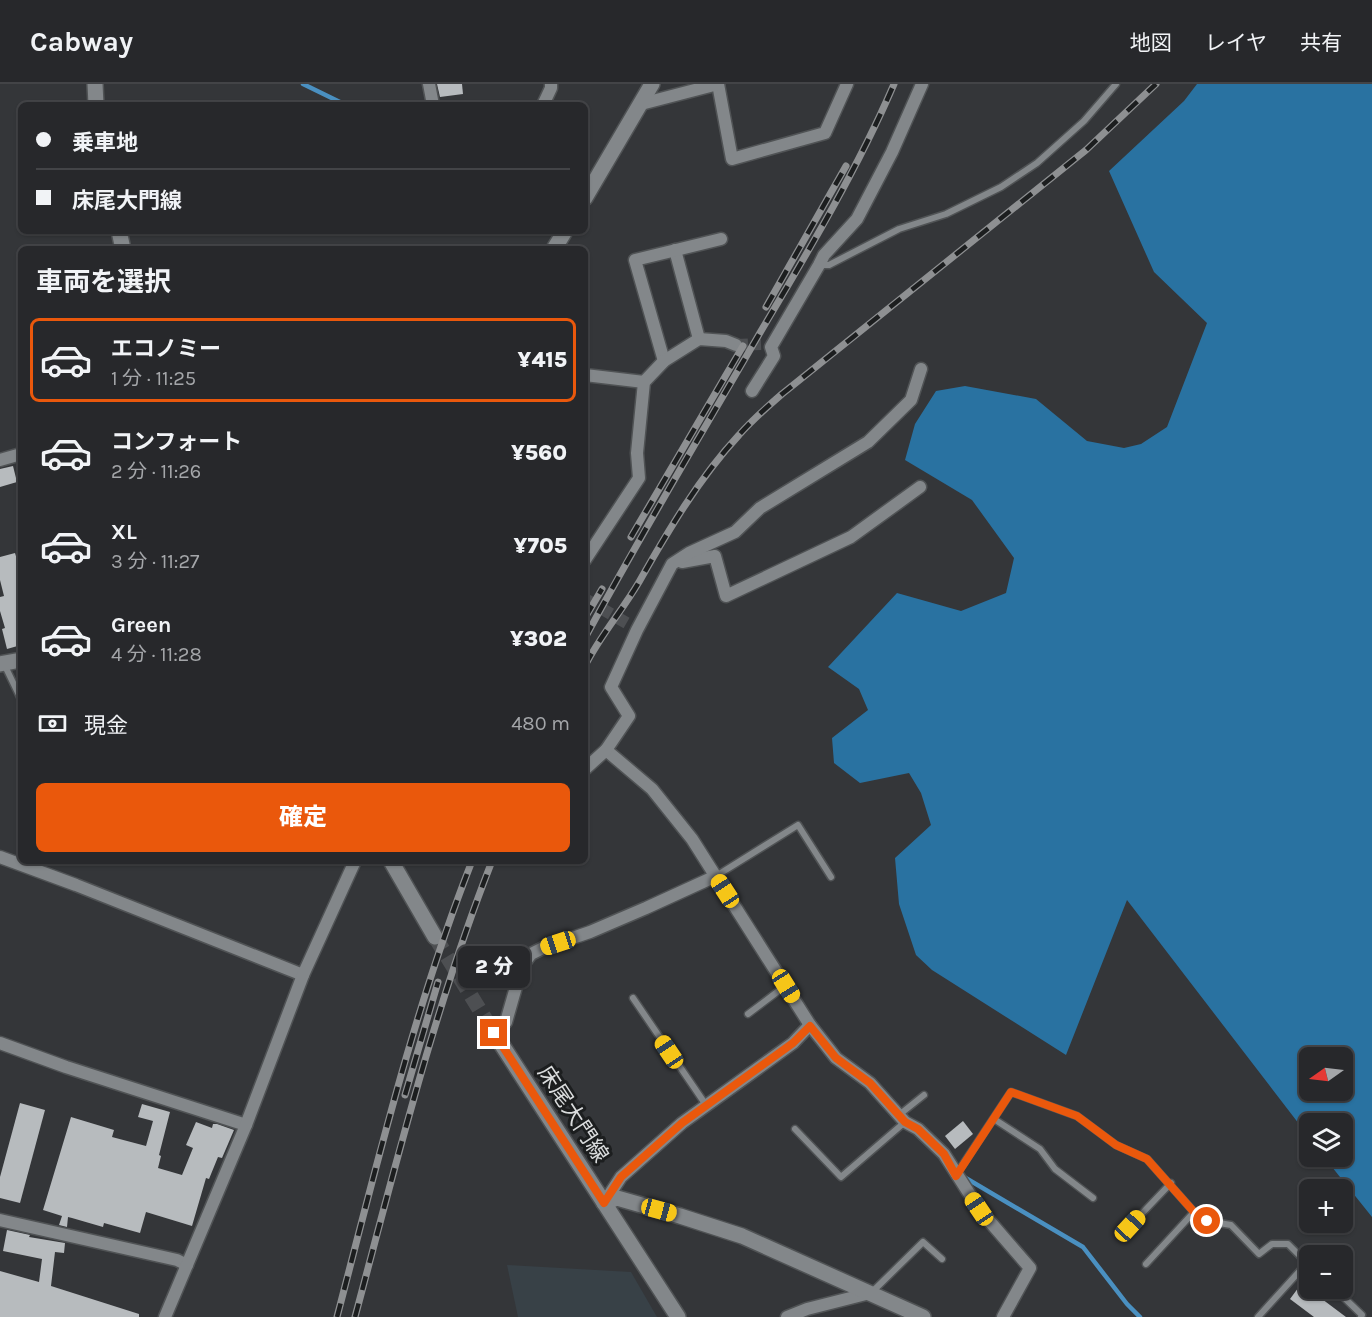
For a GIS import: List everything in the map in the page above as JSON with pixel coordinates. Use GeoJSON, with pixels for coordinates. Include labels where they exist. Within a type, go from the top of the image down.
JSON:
{"type":"FeatureCollection","features":[{"type":"Feature","properties":{"kind":"main road"},"geometry":{"type":"LineString","coordinates":[[95,84],[96,102]]}},
{"type":"Feature","properties":{"kind":"main road"},"geometry":{"type":"LineString","coordinates":[[588,193],[652,84]]}},
{"type":"Feature","properties":{"kind":"main road"},"geometry":{"type":"LineString","coordinates":[[2,664],[18,661]]}},
{"type":"Feature","properties":{"kind":"main road"},"geometry":{"type":"LineString","coordinates":[[393,864],[435,937]]}},
{"type":"Feature","properties":{"kind":"main road","name":"床尾大門線"},"geometry":{"type":"LineString","coordinates":[[491,1029],[678,1317]]}},
{"type":"Feature","properties":{"kind":"main road"},"geometry":{"type":"LineString","coordinates":[[604,1203],[617,1198],[742,1236],[923,1317]]}},
{"type":"Feature","properties":{"kind":"street"},"geometry":{"type":"LineString","coordinates":[[429,84],[432,102]]}},
{"type":"Feature","properties":{"kind":"street"},"geometry":{"type":"LineString","coordinates":[[544,102],[551,84]]}},
{"type":"Feature","properties":{"kind":"street"},"geometry":{"type":"LineString","coordinates":[[640,104],[718,84],[732,159],[825,133],[847,84]]}},
{"type":"Feature","properties":{"kind":"street"},"geometry":{"type":"LineString","coordinates":[[752,391],[774,357],[766,346],[824,255],[857,219],[892,152],[922,84]]}},
{"type":"Feature","properties":{"kind":"street"},"geometry":{"type":"LineString","coordinates":[[664,361],[635,260],[721,239]]}},
{"type":"Feature","properties":{"kind":"street"},"geometry":{"type":"LineString","coordinates":[[675,250],[699,339]]}},
{"type":"Feature","properties":{"kind":"street"},"geometry":{"type":"LineString","coordinates":[[588,555],[639,478],[637,453],[644,382],[664,361],[699,339],[726,341],[736,345]]}},
{"type":"Feature","properties":{"kind":"street"},"geometry":{"type":"LineString","coordinates":[[588,766],[606,750],[629,716],[611,687],[633,627],[672,564],[689,553],[735,532],[760,508],[868,442],[911,400],[921,369]]}},
{"type":"Feature","properties":{"kind":"street"},"geometry":{"type":"LineString","coordinates":[[588,375],[644,382]]}},
{"type":"Feature","properties":{"kind":"street"},"geometry":{"type":"LineString","coordinates":[[0,460],[18,455]]}},
{"type":"Feature","properties":{"kind":"street"},"geometry":{"type":"LineString","coordinates":[[672,564],[715,556],[726,596],[851,537],[920,487]]}},
{"type":"Feature","properties":{"kind":"street"},"geometry":{"type":"LineString","coordinates":[[606,750],[652,789],[692,839],[810,1026],[836,1058],[870,1083],[902,1118],[918,1129],[944,1154],[979,1209],[1030,1268],[1003,1317]]}},
{"type":"Feature","properties":{"kind":"street"},"geometry":{"type":"LineString","coordinates":[[0,857],[18,864]]}},
{"type":"Feature","properties":{"kind":"street"},"geometry":{"type":"LineString","coordinates":[[19,864],[303,975]]}},
{"type":"Feature","properties":{"kind":"street"},"geometry":{"type":"LineString","coordinates":[[165,1317],[246,1125],[303,975],[354,864]]}},
{"type":"Feature","properties":{"kind":"street"},"geometry":{"type":"LineString","coordinates":[[491,1029],[506,1022],[522,966],[531,954],[590,932],[716,876]]}},
{"type":"Feature","properties":{"kind":"street"},"geometry":{"type":"LineString","coordinates":[[604,1203],[621,1177],[682,1123],[793,1043],[810,1026]]}},
{"type":"Feature","properties":{"kind":"street"},"geometry":{"type":"LineString","coordinates":[[0,1043],[66,1067],[246,1125]]}},
{"type":"Feature","properties":{"kind":"street"},"geometry":{"type":"LineString","coordinates":[[0,1220],[187,1264]]}},
{"type":"Feature","properties":{"kind":"street"},"geometry":{"type":"LineString","coordinates":[[787,1317],[807,1309],[870,1293]]}},
{"type":"Feature","properties":{"kind":"lane"},"geometry":{"type":"LineString","coordinates":[[819,265],[829,265],[899,230],[946,214],[1001,187],[1036,163],[1084,121],[1116,84]]}},
{"type":"Feature","properties":{"kind":"lane"},"geometry":{"type":"LineString","coordinates":[[2,664],[18,693]]}},
{"type":"Feature","properties":{"kind":"lane"},"geometry":{"type":"LineString","coordinates":[[716,876],[798,825],[831,877]]}},
{"type":"Feature","properties":{"kind":"lane"},"geometry":{"type":"LineString","coordinates":[[748,1014],[786,986]]}},
{"type":"Feature","properties":{"kind":"lane"},"geometry":{"type":"LineString","coordinates":[[633,998],[706,1105]]}},
{"type":"Feature","properties":{"kind":"lane"},"geometry":{"type":"LineString","coordinates":[[956,1176],[1011,1092],[1077,1116],[1116,1145],[1147,1159],[1171,1183],[1194,1212],[1207,1221],[1231,1226],[1259,1254],[1272,1244],[1288,1244],[1299,1256]]}},
{"type":"Feature","properties":{"kind":"lane"},"geometry":{"type":"LineString","coordinates":[[795,1129],[841,1177],[924,1095]]}},
{"type":"Feature","properties":{"kind":"lane"},"geometry":{"type":"LineString","coordinates":[[994,1119],[1040,1149],[1055,1170],[1093,1198]]}},
{"type":"Feature","properties":{"kind":"lane"},"geometry":{"type":"LineString","coordinates":[[1130,1226],[1171,1183]]}},
{"type":"Feature","properties":{"kind":"lane"},"geometry":{"type":"LineString","coordinates":[[1146,1264],[1194,1212]]}},
{"type":"Feature","properties":{"kind":"lane"},"geometry":{"type":"LineString","coordinates":[[870,1293],[923,1242],[942,1259]]}},
{"type":"Feature","properties":{"kind":"lane"},"geometry":{"type":"LineString","coordinates":[[1258,1317],[1299,1274]]}},
{"type":"Feature","properties":{"kind":"lane"},"geometry":{"type":"LineString","coordinates":[[1345,1299],[1362,1315],[1361,1317]]}},
{"type":"Feature","properties":{"kind":"shaded area"},"geometry":{"type":"Polygon","coordinates":[[[1197,84],[1372,84],[1372,1217],[1353,1193],[1353,1179],[1342,1179],[1332,1167],[1353,1167],[1353,1113],[1299,1113],[1299,1124],[1127,900],[1066,1055],[932,970],[916,955],[899,904],[895,858],[931,825],[921,793],[909,773],[860,783],[834,763],[832,738],[868,710],[859,689],[828,667],[897,593],[961,611],[1006,593],[1014,558],[972,500],[905,460],[915,424],[936,391],[965,386],[1036,399],[1087,441],[1124,448],[1141,444],[1167,427],[1207,323],[1154,272],[1109,171],[1184,101],[1197,84]]]}},
{"type":"Feature","properties":{"kind":"shaded area"},"geometry":{"type":"Polygon","coordinates":[[[507,1265],[631,1272],[657,1317],[518,1317],[507,1265]]]}},
{"type":"Feature","properties":{"kind":"building"},"geometry":{"type":"Polygon","coordinates":[[[437,84],[462,84],[463,94],[440,97],[437,84]]]}},
{"type":"Feature","properties":{"kind":"building"},"geometry":{"type":"Polygon","coordinates":[[[13,466],[17,482],[0,487],[0,469],[13,466]]]}},
{"type":"Feature","properties":{"kind":"building"},"geometry":{"type":"Polygon","coordinates":[[[15,553],[18,563],[18,646],[7,649],[2,629],[5,628],[0,611],[0,597],[4,596],[0,580],[0,557],[15,553]]]}},
{"type":"Feature","properties":{"kind":"building"},"geometry":{"type":"Polygon","coordinates":[[[20,1103],[45,1110],[20,1203],[0,1198],[0,1177],[20,1103]]]}},
{"type":"Feature","properties":{"kind":"building"},"geometry":{"type":"Polygon","coordinates":[[[142,1104],[170,1112],[158,1168],[182,1175],[193,1148],[186,1145],[196,1122],[212,1128],[213,1124],[217,1124],[234,1130],[222,1158],[218,1157],[209,1179],[206,1178],[192,1226],[146,1212],[140,1233],[104,1223],[103,1227],[68,1217],[67,1227],[59,1225],[62,1216],[43,1210],[71,1117],[114,1130],[112,1137],[146,1146],[153,1121],[138,1117],[142,1104]]]}},
{"type":"Feature","properties":{"kind":"building"},"geometry":{"type":"Polygon","coordinates":[[[963,1121],[973,1134],[955,1149],[945,1136],[963,1121]]]}},
{"type":"Feature","properties":{"kind":"building"},"geometry":{"type":"Polygon","coordinates":[[[7,1230],[30,1235],[29,1237],[65,1243],[64,1253],[55,1252],[51,1286],[139,1314],[139,1317],[0,1317],[0,1271],[39,1282],[42,1259],[3,1251],[7,1230]]]}},
{"type":"Feature","properties":{"kind":"building"},"geometry":{"type":"Polygon","coordinates":[[[1299,1287],[1299,1299],[1322,1299],[1346,1317],[1314,1317],[1290,1299],[1299,1287]]]}},
{"type":"Feature","properties":{"kind":"waterway"},"geometry":{"type":"LineString","coordinates":[[303,84],[340,102]]}},
{"type":"Feature","properties":{"kind":"waterway"},"geometry":{"type":"LineString","coordinates":[[964,1177],[1083,1247],[1127,1304],[1140,1317]]}},
{"type":"Feature","properties":{"kind":"tunnel"},"geometry":{"type":"LineString","coordinates":[[736,345],[761,344]]}},
{"type":"Feature","properties":{"kind":"tunnel"},"geometry":{"type":"LineString","coordinates":[[588,601],[630,625]]}},
{"type":"Feature","properties":{"kind":"tunnel"},"geometry":{"type":"LineString","coordinates":[[435,937],[489,1025]]}},
{"type":"Feature","properties":{"kind":"railway"},"geometry":{"type":"LineString","coordinates":[[588,633],[832,209],[894,84]]}},
{"type":"Feature","properties":{"kind":"railway"},"geometry":{"type":"LineString","coordinates":[[588,660],[697,487],[749,424],[782,394],[1086,150],[1156,84]]}},
{"type":"Feature","properties":{"kind":"railway"},"geometry":{"type":"LineString","coordinates":[[766,307],[846,166]]}},
{"type":"Feature","properties":{"kind":"railway"},"geometry":{"type":"LineString","coordinates":[[631,537],[743,346]]}},
{"type":"Feature","properties":{"kind":"railway"},"geometry":{"type":"LineString","coordinates":[[588,613],[602,589]]}},
{"type":"Feature","properties":{"kind":"railway"},"geometry":{"type":"LineString","coordinates":[[337,1317],[414,1030],[471,864]]}},
{"type":"Feature","properties":{"kind":"railway"},"geometry":{"type":"LineString","coordinates":[[355,1317],[434,1030],[491,864]]}},
{"type":"Feature","properties":{"kind":"railway"},"geometry":{"type":"LineString","coordinates":[[405,1095],[438,982]]}},
{"type":"Feature","properties":{"kind":"route"},"geometry":{"type":"LineString","coordinates":[[494,1033],[604,1203],[621,1177],[682,1123],[793,1043],[810,1026],[836,1058],[870,1083],[905,1122],[918,1129],[944,1154],[956,1176],[1011,1092],[1077,1116],[1116,1145],[1147,1159],[1171,1183],[1194,1212],[1207,1221]]}}]}
